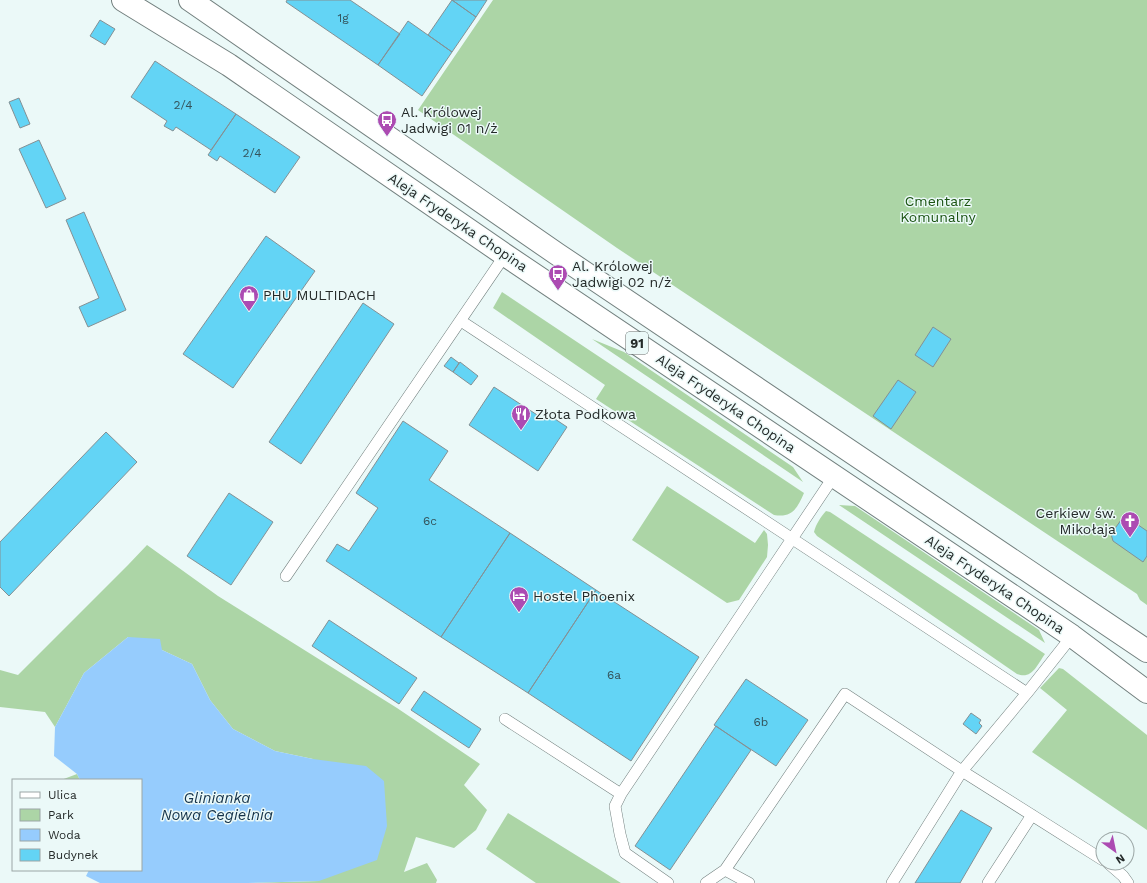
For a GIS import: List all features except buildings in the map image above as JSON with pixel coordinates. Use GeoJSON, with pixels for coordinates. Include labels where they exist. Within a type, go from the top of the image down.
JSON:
{"type":"FeatureCollection","features":[{"type":"Feature","properties":{"kind":"main road","name":"Aleja Fryderyka Chopina"},"geometry":{"type":"LineString","coordinates":[[123,0],[229,65],[505,255],[1072,636],[1147,692]]}},
{"type":"Feature","properties":{"kind":"main road","name":"Aleja Fryderyka Chopina"},"geometry":{"type":"LineString","coordinates":[[190,0],[557,254],[1147,651]]}},
{"type":"Feature","properties":{"kind":"lane"},"geometry":{"type":"LineString","coordinates":[[286,576],[505,255]]}},
{"type":"Feature","properties":{"kind":"lane"},"geometry":{"type":"LineString","coordinates":[[461,321],[1027,693]]}},
{"type":"Feature","properties":{"kind":"lane"},"geometry":{"type":"LineString","coordinates":[[668,883],[625,853],[615,806],[621,794],[834,476]]}},
{"type":"Feature","properties":{"kind":"lane"},"geometry":{"type":"LineString","coordinates":[[892,883],[962,771],[1072,636]]}},
{"type":"Feature","properties":{"kind":"lane"},"geometry":{"type":"LineString","coordinates":[[706,883],[725,870],[845,694],[962,771],[1095,855]]}},
{"type":"Feature","properties":{"kind":"lane"},"geometry":{"type":"LineString","coordinates":[[505,719],[621,794]]}},
{"type":"Feature","properties":{"kind":"lane"},"geometry":{"type":"LineString","coordinates":[[988,883],[1032,815]]}},
{"type":"Feature","properties":{"kind":"lane"},"geometry":{"type":"LineString","coordinates":[[725,870],[749,883]]}},
{"type":"Feature","properties":{"kind":"lane"},"geometry":{"type":"LineString","coordinates":[[1117,871],[1128,883]]}},
{"type":"Feature","properties":{"kind":"green space","name":"Cmentarz Komunalny"},"geometry":{"type":"Polygon","coordinates":[[[493,0],[1147,0],[1147,605],[1140,600],[1137,594],[617,248],[418,110],[493,0]]]}},
{"type":"Feature","properties":{"kind":"green space"},"geometry":{"type":"Polygon","coordinates":[[[502,292],[804,493],[799,504],[790,514],[780,516],[774,515],[596,399],[605,385],[493,308],[502,292]]]}},
{"type":"Feature","properties":{"kind":"green space"},"geometry":{"type":"Polygon","coordinates":[[[592,339],[624,352],[793,467],[803,482],[592,339]]]}},
{"type":"Feature","properties":{"kind":"green space"},"geometry":{"type":"Polygon","coordinates":[[[667,486],[755,543],[764,530],[767,534],[767,557],[739,600],[727,603],[632,540],[667,486]]]}},
{"type":"Feature","properties":{"kind":"green space"},"geometry":{"type":"Polygon","coordinates":[[[839,505],[855,506],[1039,630],[1045,643],[839,505]]]}},
{"type":"Feature","properties":{"kind":"green space"},"geometry":{"type":"Polygon","coordinates":[[[826,511],[830,512],[1045,654],[1037,667],[1027,675],[1017,674],[817,536],[814,532],[815,529],[818,521],[826,511]]]}},
{"type":"Feature","properties":{"kind":"green space"},"geometry":{"type":"Polygon","coordinates":[[[147,545],[218,596],[397,708],[480,764],[464,785],[487,810],[476,830],[454,848],[416,837],[404,872],[427,863],[437,880],[436,883],[248,883],[319,881],[313,759],[275,751],[233,729],[210,700],[192,664],[162,650],[128,637],[84,673],[55,727],[45,712],[0,707],[0,670],[18,675],[147,545]]]}},
{"type":"Feature","properties":{"kind":"green space"},"geometry":{"type":"Polygon","coordinates":[[[1059,668],[1063,669],[1147,735],[1147,830],[1032,752],[1067,710],[1040,688],[1059,668]]]}},
{"type":"Feature","properties":{"kind":"green space"},"geometry":{"type":"Polygon","coordinates":[[[77,774],[80,779],[64,779],[77,774]]]}},
{"type":"Feature","properties":{"kind":"green space"},"geometry":{"type":"Polygon","coordinates":[[[508,813],[621,883],[536,883],[486,849],[508,813]]]}},
{"type":"Feature","properties":{"kind":"water","name":"Glinianka Nowa Cegielnia"},"geometry":{"type":"Polygon","coordinates":[[[128,637],[160,639],[162,650],[192,664],[210,700],[233,729],[275,751],[313,759],[366,766],[384,781],[387,826],[377,860],[319,881],[248,883],[100,883],[86,876],[88,871],[142,871],[142,779],[80,779],[77,774],[54,756],[55,727],[84,673],[128,637]]]}},
{"type":"Feature","properties":{"kind":"place","name":"Al. Królowej Jadwigi 01 n/ż"},"geometry":{"type":"Point","coordinates":[387,137]}},
{"type":"Feature","properties":{"kind":"place","name":"Al. Królowej Jadwigi 02 n/ż"},"geometry":{"type":"Point","coordinates":[558,291]}},
{"type":"Feature","properties":{"kind":"place","name":"PHU MULTIDACH"},"geometry":{"type":"Point","coordinates":[249,312]}},
{"type":"Feature","properties":{"kind":"place","name":"Złota Podkowa"},"geometry":{"type":"Point","coordinates":[521,431]}},
{"type":"Feature","properties":{"kind":"place","name":"Cerkiew św. Mikołaja"},"geometry":{"type":"Point","coordinates":[1130,538]}},
{"type":"Feature","properties":{"kind":"place","name":"Hostel Phoenix"},"geometry":{"type":"Point","coordinates":[519,613]}}]}
